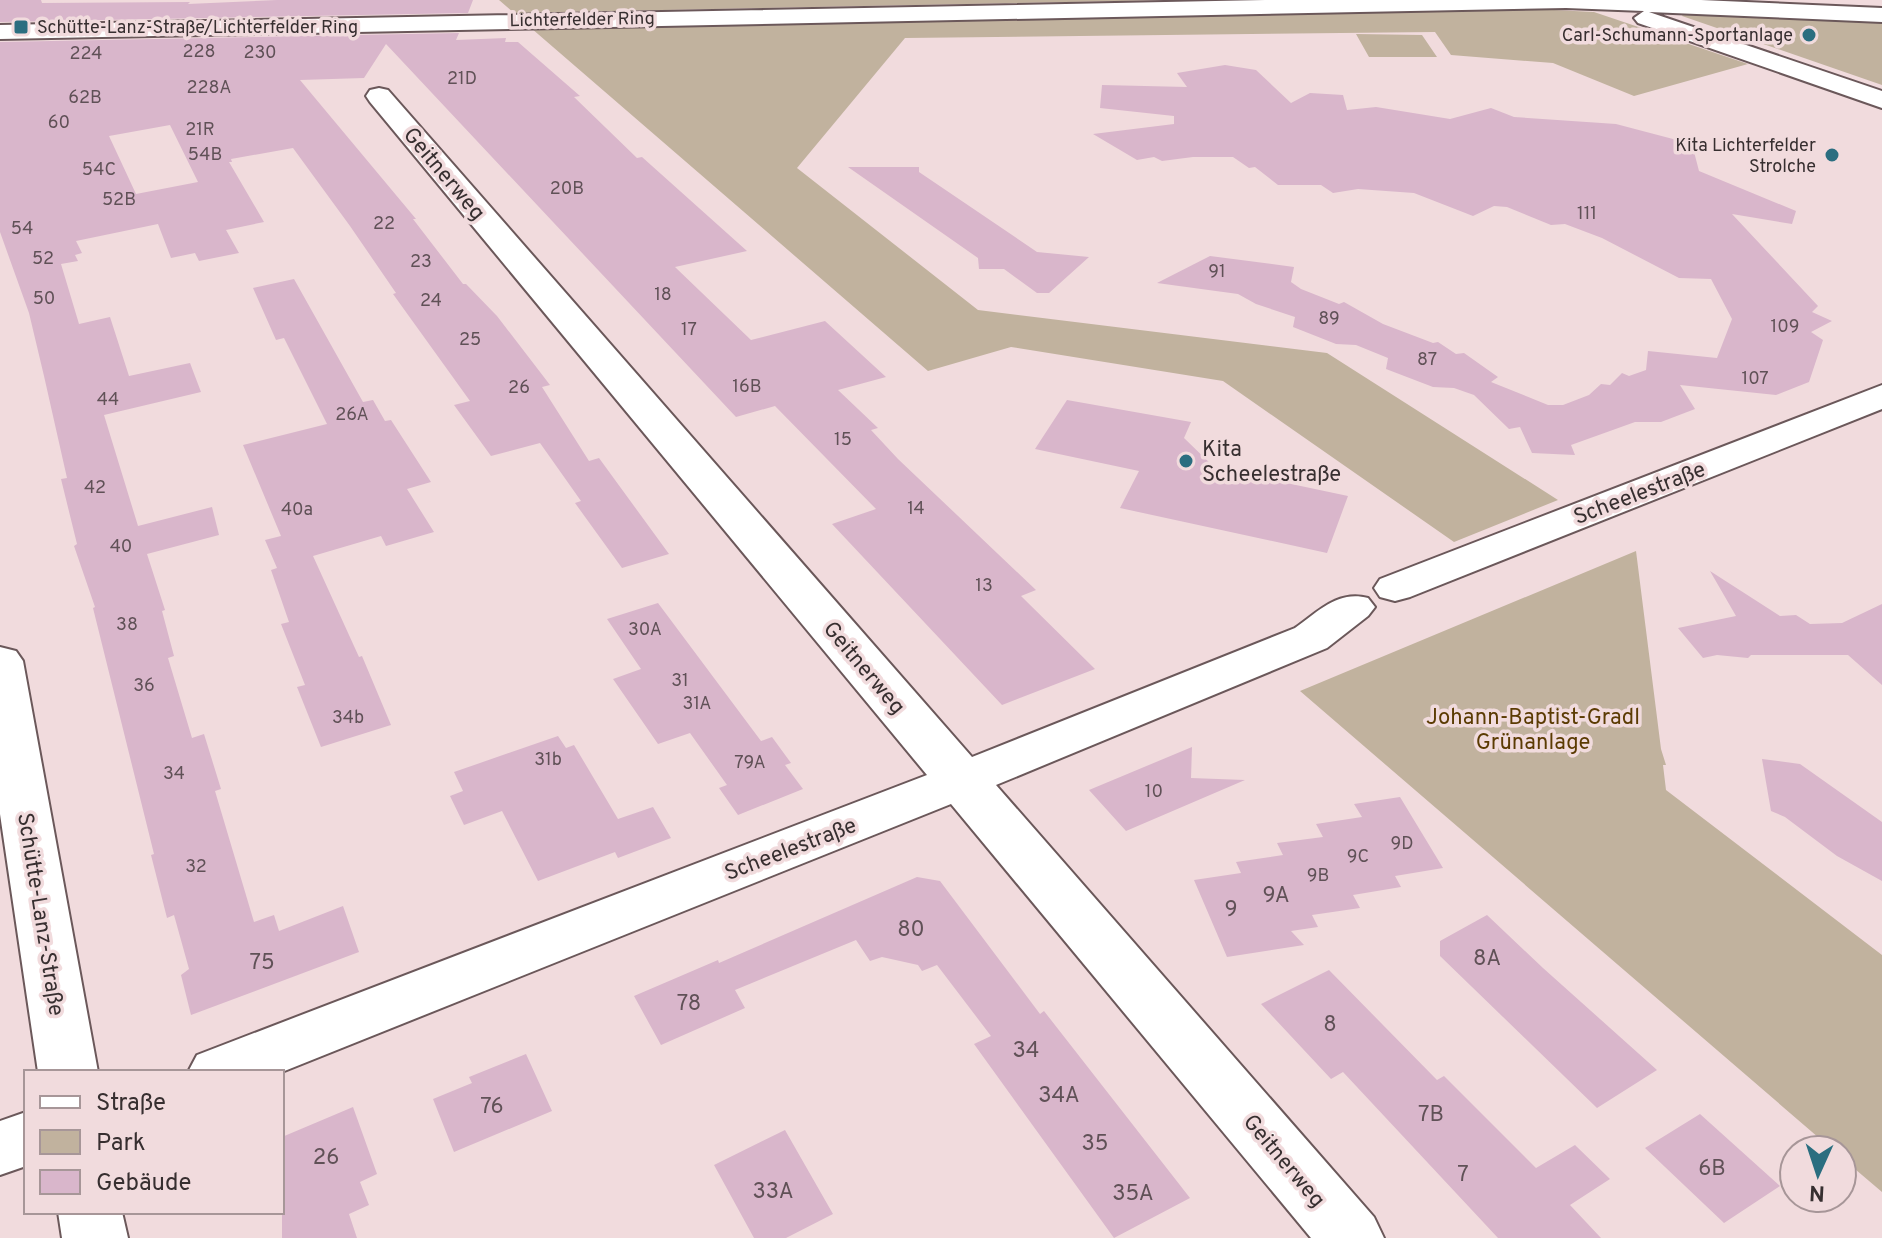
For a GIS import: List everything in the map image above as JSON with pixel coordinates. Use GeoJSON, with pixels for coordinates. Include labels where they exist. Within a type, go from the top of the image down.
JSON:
{"type":"FeatureCollection","features":[{"type":"Feature","properties":{"kind":"street"},"geometry":{"type":"LineString","coordinates":[[225,27],[247,0]]}},
{"type":"Feature","properties":{"kind":"street"},"geometry":{"type":"LineString","coordinates":[[1593,1],[1882,100]]}},
{"type":"Feature","properties":{"kind":"street","name":"Lichterfelder Ring"},"geometry":{"type":"LineString","coordinates":[[0,32],[1593,1],[1882,15]]}},
{"type":"Feature","properties":{"kind":"street","name":"Geitnerweg"},"geometry":{"type":"LineString","coordinates":[[379,96],[1351,1238]]}},
{"type":"Feature","properties":{"kind":"street","name":"Scheelestraße"},"geometry":{"type":"LineString","coordinates":[[1395,588],[1882,396]]}},
{"type":"Feature","properties":{"kind":"street","name":"Scheelestraße"},"geometry":{"type":"LineString","coordinates":[[223,1070],[962,780],[1311,638],[1353,607]]}},
{"type":"Feature","properties":{"kind":"street","name":"Schütte-Lanz-Straße"},"geometry":{"type":"LineString","coordinates":[[0,661],[68,1070]]}},
{"type":"Feature","properties":{"kind":"street"},"geometry":{"type":"LineString","coordinates":[[0,1148],[24,1140]]}},
{"type":"Feature","properties":{"kind":"street"},"geometry":{"type":"LineString","coordinates":[[90,1214],[95,1238]]}},
{"type":"Feature","properties":{"kind":"green space"},"geometry":{"type":"Polygon","coordinates":[[[499,0],[1174,0],[514,13],[499,0]]]}},
{"type":"Feature","properties":{"kind":"green space"},"geometry":{"type":"Polygon","coordinates":[[[1542,6],[1554,10],[1594,12],[1748,64],[1634,96],[1553,63],[1451,55],[1435,32],[905,38],[797,168],[978,310],[1327,353],[1558,500],[1454,542],[1223,381],[1011,347],[928,371],[531,28],[1542,6]]]}},
{"type":"Feature","properties":{"kind":"green space","name":"Carl-Schumann-Sportanlage"},"geometry":{"type":"Polygon","coordinates":[[[1686,10],[1882,19],[1882,85],[1682,16],[1686,10]]]}},
{"type":"Feature","properties":{"kind":"green space"},"geometry":{"type":"Polygon","coordinates":[[[1356,34],[1422,35],[1437,57],[1369,57],[1356,34]]]}},
{"type":"Feature","properties":{"kind":"green space","name":"Johann-Baptist-Gradl Grünanlage"},"geometry":{"type":"Polygon","coordinates":[[[1636,551],[1661,749],[1666,765],[1663,765],[1666,790],[1882,955],[1882,1192],[1858,1172],[1858,1134],[1814,1134],[1300,691],[1636,551]]]}},
{"type":"Feature","properties":{"kind":"building"},"geometry":{"type":"Polygon","coordinates":[[[0,0],[41,0],[42,3],[190,2],[188,4],[277,0],[473,0],[468,13],[0,22],[0,0]]]}},
{"type":"Feature","properties":{"kind":"building"},"geometry":{"type":"Polygon","coordinates":[[[459,33],[456,40],[506,38],[505,42],[518,42],[580,96],[574,97],[637,158],[642,157],[747,251],[675,267],[751,340],[825,321],[886,377],[838,390],[878,428],[871,430],[898,459],[1036,590],[1021,596],[1095,669],[1002,705],[832,524],[876,509],[775,406],[736,417],[386,44],[364,78],[300,80],[416,219],[413,219],[463,284],[497,316],[550,385],[542,387],[589,461],[599,458],[669,554],[622,568],[575,503],[581,501],[540,443],[491,456],[454,405],[470,401],[293,148],[231,159],[232,162],[229,162],[264,222],[226,230],[239,253],[199,261],[195,253],[171,258],[158,224],[76,241],[82,253],[75,255],[78,261],[61,264],[79,324],[110,317],[129,376],[190,363],[201,392],[104,415],[138,526],[212,507],[219,535],[147,554],[165,610],[162,611],[174,656],[168,658],[192,738],[204,734],[221,789],[215,791],[254,922],[274,915],[279,931],[343,906],[359,952],[191,1015],[181,975],[189,969],[174,915],[167,918],[95,607],[74,546],[77,544],[61,479],[67,478],[29,313],[0,232],[0,42],[459,33]],[[170,125],[109,136],[136,194],[198,182],[170,125]]]}},
{"type":"Feature","properties":{"kind":"building"},"geometry":{"type":"Polygon","coordinates":[[[1225,65],[1256,70],[1291,103],[1310,93],[1343,95],[1347,110],[1376,107],[1450,119],[1491,108],[1514,117],[1616,124],[1692,144],[1699,171],[1796,211],[1792,224],[1732,214],[1818,306],[1812,312],[1832,321],[1811,332],[1823,340],[1809,382],[1776,395],[1680,385],[1695,409],[1661,422],[1635,422],[1571,445],[1575,455],[1532,453],[1520,427],[1509,429],[1474,395],[1454,388],[1433,387],[1386,369],[1388,358],[1356,345],[1336,344],[1293,327],[1295,317],[1256,304],[1238,294],[1157,283],[1210,256],[1294,267],[1291,282],[1301,289],[1339,304],[1344,302],[1383,324],[1433,343],[1438,342],[1456,354],[1464,353],[1498,377],[1491,382],[1548,405],[1563,405],[1589,395],[1601,384],[1610,385],[1622,373],[1629,376],[1646,370],[1648,351],[1717,358],[1732,319],[1711,279],[1679,278],[1602,238],[1565,224],[1551,225],[1507,207],[1494,206],[1473,216],[1414,193],[1358,189],[1333,193],[1321,185],[1278,185],[1255,167],[1249,168],[1233,157],[1162,161],[1154,157],[1137,160],[1093,134],[1174,124],[1174,116],[1100,108],[1102,85],[1187,87],[1177,73],[1225,65]]]}},
{"type":"Feature","properties":{"kind":"building"},"geometry":{"type":"Polygon","coordinates":[[[848,167],[919,167],[919,172],[1037,252],[1089,257],[1049,293],[1037,293],[1004,269],[979,269],[978,258],[848,167]]]}},
{"type":"Feature","properties":{"kind":"building"},"geometry":{"type":"Polygon","coordinates":[[[294,279],[363,402],[373,400],[385,421],[391,420],[431,482],[407,489],[434,532],[386,546],[381,536],[313,556],[359,657],[362,656],[391,725],[321,747],[297,687],[305,685],[281,624],[289,622],[271,570],[277,568],[265,540],[281,536],[243,445],[327,424],[284,338],[276,340],[253,288],[294,279]]]}},
{"type":"Feature","properties":{"kind":"building"},"geometry":{"type":"Polygon","coordinates":[[[1067,400],[1191,422],[1184,438],[1215,468],[1348,496],[1327,553],[1120,508],[1139,471],[1035,449],[1067,400]]]}},
{"type":"Feature","properties":{"kind":"building"},"geometry":{"type":"Polygon","coordinates":[[[1710,571],[1780,616],[1796,615],[1810,624],[1842,623],[1882,604],[1882,685],[1848,655],[1751,655],[1748,658],[1717,655],[1703,658],[1678,628],[1736,616],[1710,571]]]}},
{"type":"Feature","properties":{"kind":"building"},"geometry":{"type":"Polygon","coordinates":[[[658,603],[761,741],[772,737],[791,763],[785,765],[803,789],[738,815],[719,788],[727,785],[690,733],[658,744],[613,679],[641,669],[607,619],[658,603]]]}},
{"type":"Feature","properties":{"kind":"building"},"geometry":{"type":"Polygon","coordinates":[[[558,736],[566,748],[574,745],[618,819],[653,807],[671,838],[618,858],[615,852],[538,881],[502,811],[464,825],[450,796],[463,791],[454,772],[558,736]]]}},
{"type":"Feature","properties":{"kind":"building"},"geometry":{"type":"Polygon","coordinates":[[[1192,747],[1191,778],[1245,780],[1126,831],[1089,790],[1192,747]]]}},
{"type":"Feature","properties":{"kind":"building"},"geometry":{"type":"Polygon","coordinates":[[[1762,759],[1800,764],[1882,822],[1882,881],[1837,856],[1785,817],[1771,811],[1762,759]]]}},
{"type":"Feature","properties":{"kind":"building"},"geometry":{"type":"Polygon","coordinates":[[[1400,797],[1443,868],[1395,876],[1401,887],[1353,895],[1360,908],[1312,915],[1318,927],[1291,931],[1304,945],[1227,957],[1194,880],[1241,873],[1236,862],[1283,855],[1277,843],[1323,837],[1316,824],[1362,817],[1354,804],[1400,797]]]}},
{"type":"Feature","properties":{"kind":"building"},"geometry":{"type":"Polygon","coordinates":[[[917,877],[940,881],[1040,1014],[1044,1011],[1190,1198],[1114,1238],[974,1044],[991,1036],[937,965],[922,971],[918,965],[882,957],[870,961],[856,940],[735,990],[745,1008],[661,1045],[634,996],[718,960],[719,963],[917,877]]]}},
{"type":"Feature","properties":{"kind":"building"},"geometry":{"type":"Polygon","coordinates":[[[1487,915],[1657,1070],[1597,1108],[1440,956],[1440,941],[1487,915]]]}},
{"type":"Feature","properties":{"kind":"building"},"geometry":{"type":"Polygon","coordinates":[[[1329,970],[1437,1080],[1444,1076],[1536,1168],[1575,1145],[1610,1179],[1570,1205],[1601,1238],[1498,1238],[1343,1072],[1331,1079],[1261,1004],[1329,970]]]}},
{"type":"Feature","properties":{"kind":"building"},"geometry":{"type":"Polygon","coordinates":[[[526,1054],[552,1111],[454,1152],[433,1099],[472,1083],[469,1077],[526,1054]]]}},
{"type":"Feature","properties":{"kind":"building"},"geometry":{"type":"Polygon","coordinates":[[[353,1107],[377,1174],[360,1182],[369,1205],[349,1214],[357,1238],[282,1238],[284,1136],[353,1107]]]}},
{"type":"Feature","properties":{"kind":"building"},"geometry":{"type":"Polygon","coordinates":[[[1700,1114],[1778,1187],[1724,1223],[1645,1148],[1700,1114]]]}},
{"type":"Feature","properties":{"kind":"building"},"geometry":{"type":"Polygon","coordinates":[[[785,1130],[833,1214],[786,1238],[754,1238],[714,1165],[785,1130]]]}},
{"type":"Feature","properties":{"kind":"place","name":"Schütte-Lanz-Straße/Lichterfelder Ring"},"geometry":{"type":"Point","coordinates":[21,27]}},
{"type":"Feature","properties":{"kind":"place","name":"Carl-Schumann-Sportanlage"},"geometry":{"type":"Point","coordinates":[1809,35]}},
{"type":"Feature","properties":{"kind":"place","name":"Kita Lichterfelder Strolche"},"geometry":{"type":"Point","coordinates":[1832,155]}},
{"type":"Feature","properties":{"kind":"place","name":"Kita Scheelestraße"},"geometry":{"type":"Point","coordinates":[1186,461]}}]}
